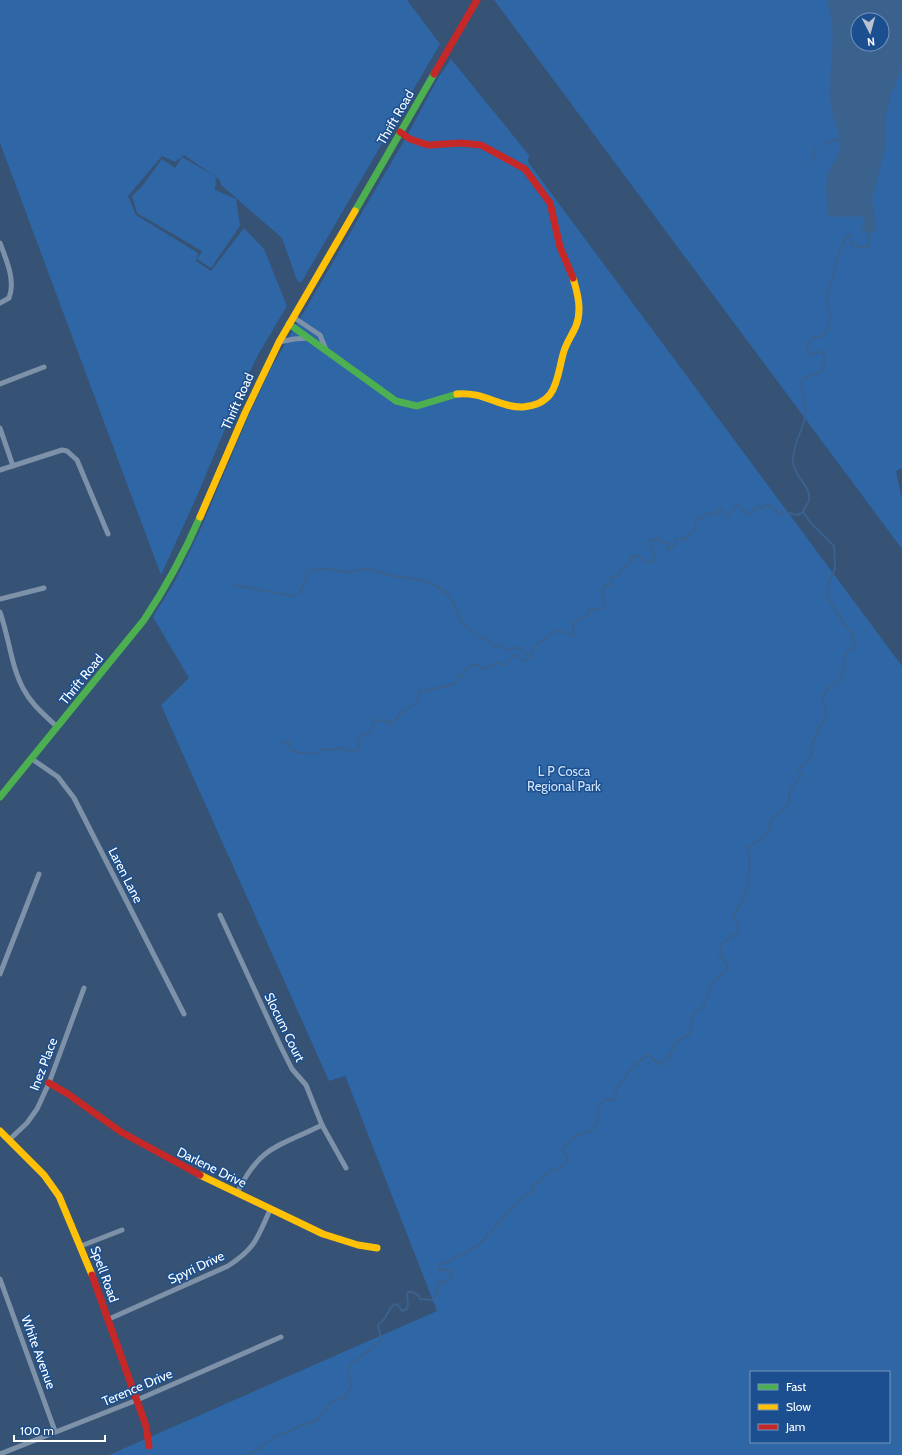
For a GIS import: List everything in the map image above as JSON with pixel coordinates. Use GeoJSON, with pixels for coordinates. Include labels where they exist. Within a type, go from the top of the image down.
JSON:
{"type":"FeatureCollection","features":[{"type":"Feature","properties":{"kind":"street","name":"Thrift Road"},"geometry":{"type":"LineString","coordinates":[[0,797],[144,620],[164,590],[185,552],[245,413],[279,342],[477,0]]}},
{"type":"Feature","properties":{"kind":"street"},"geometry":{"type":"LineString","coordinates":[[289,324],[396,401],[414,406],[434,404],[455,394],[468,393],[482,395],[507,406],[524,407],[532,405],[545,398],[552,392],[559,381],[564,350],[579,317],[579,308],[575,281],[560,248],[555,218],[550,202],[526,170],[484,146],[472,143],[423,145],[400,132]]}},
{"type":"Feature","properties":{"kind":"street"},"geometry":{"type":"LineString","coordinates":[[0,243],[8,269],[11,288],[9,298],[0,303]]}},
{"type":"Feature","properties":{"kind":"street"},"geometry":{"type":"LineString","coordinates":[[293,317],[320,335],[326,351]]}},
{"type":"Feature","properties":{"kind":"street"},"geometry":{"type":"LineString","coordinates":[[279,342],[308,338]]}},
{"type":"Feature","properties":{"kind":"street"},"geometry":{"type":"LineString","coordinates":[[0,384],[44,367]]}},
{"type":"Feature","properties":{"kind":"street"},"geometry":{"type":"LineString","coordinates":[[0,428],[13,466]]}},
{"type":"Feature","properties":{"kind":"street"},"geometry":{"type":"LineString","coordinates":[[0,470],[62,450],[70,453],[80,465],[108,534]]}},
{"type":"Feature","properties":{"kind":"street"},"geometry":{"type":"LineString","coordinates":[[0,599],[44,588]]}},
{"type":"Feature","properties":{"kind":"street"},"geometry":{"type":"LineString","coordinates":[[0,612],[23,689],[39,711],[57,727]]}},
{"type":"Feature","properties":{"kind":"street","name":"Laren Lane"},"geometry":{"type":"LineString","coordinates":[[32,759],[58,777],[74,798],[184,1014]]}},
{"type":"Feature","properties":{"kind":"street"},"geometry":{"type":"LineString","coordinates":[[0,974],[39,874]]}},
{"type":"Feature","properties":{"kind":"street","name":"Slocum Court"},"geometry":{"type":"LineString","coordinates":[[220,915],[281,1047],[292,1069],[306,1085],[322,1124],[346,1168]]}},
{"type":"Feature","properties":{"kind":"street","name":"Inez Place"},"geometry":{"type":"LineString","coordinates":[[9,1140],[33,1115],[49,1083],[84,988]]}},
{"type":"Feature","properties":{"kind":"street","name":"Darlene Drive"},"geometry":{"type":"LineString","coordinates":[[49,1083],[68,1093],[120,1131],[208,1180],[270,1210],[332,1237],[361,1246],[377,1248]]}},
{"type":"Feature","properties":{"kind":"street"},"geometry":{"type":"LineString","coordinates":[[237,1193],[248,1172],[266,1152],[280,1143],[322,1124]]}},
{"type":"Feature","properties":{"kind":"street","name":"Spell Road"},"geometry":{"type":"LineString","coordinates":[[0,1131],[54,1187],[81,1246],[108,1319],[146,1426],[149,1446]]}},
{"type":"Feature","properties":{"kind":"street","name":"Spyri Drive"},"geometry":{"type":"LineString","coordinates":[[108,1319],[228,1266],[244,1256],[252,1247],[270,1210]]}},
{"type":"Feature","properties":{"kind":"street"},"geometry":{"type":"LineString","coordinates":[[81,1246],[122,1230]]}},
{"type":"Feature","properties":{"kind":"street","name":"White Avenue"},"geometry":{"type":"LineString","coordinates":[[0,1279],[56,1432]]}},
{"type":"Feature","properties":{"kind":"street","name":"Terence Drive"},"geometry":{"type":"LineString","coordinates":[[0,1454],[137,1400],[281,1337]]}},
{"type":"Feature","properties":{"kind":"green space"},"geometry":{"type":"Polygon","coordinates":[[[0,0],[407,0],[440,44],[301,283],[297,280],[282,238],[221,185],[220,180],[184,155],[175,162],[162,156],[128,196],[136,215],[198,253],[196,261],[211,271],[244,228],[264,249],[287,306],[258,355],[244,384],[196,498],[161,575],[0,143],[0,0]]]}},
{"type":"Feature","properties":{"kind":"green space"},"geometry":{"type":"Polygon","coordinates":[[[494,0],[902,0],[902,468],[896,471],[902,499],[902,549],[494,0]]]}},
{"type":"Feature","properties":{"kind":"green space","name":"L P Cosca Regional Park"},"geometry":{"type":"Polygon","coordinates":[[[451,59],[529,155],[528,162],[902,666],[902,1455],[109,1455],[437,1311],[346,1078],[345,1076],[329,1081],[161,705],[189,678],[153,617],[176,579],[201,528],[248,417],[271,368],[408,134],[438,78],[451,59]]]}},
{"type":"Feature","properties":{"kind":"green space"},"geometry":{"type":"Polygon","coordinates":[[[182,157],[216,177],[215,190],[236,199],[240,226],[211,268],[197,259],[202,251],[137,213],[132,196],[143,185],[162,159],[175,168],[182,157]]]}},
{"type":"Feature","properties":{"kind":"shaded area"},"geometry":{"type":"Polygon","coordinates":[[[827,0],[902,0],[902,67],[891,95],[885,121],[886,144],[871,203],[873,203],[876,233],[861,231],[865,221],[860,216],[828,217],[826,190],[827,179],[840,147],[839,134],[831,107],[830,94],[832,26],[827,0]]]}},
{"type":"Feature","properties":{"kind":"waterway"},"geometry":{"type":"LineString","coordinates":[[824,144],[839,139]]}},
{"type":"Feature","properties":{"kind":"waterway"},"geometry":{"type":"LineString","coordinates":[[812,162],[816,147]]}},
{"type":"Feature","properties":{"kind":"waterway"},"geometry":{"type":"LineString","coordinates":[[249,1455],[273,1438],[318,1419],[329,1404],[339,1398],[344,1398],[352,1384],[349,1377],[349,1365],[379,1343],[381,1339],[378,1325],[394,1304],[398,1305],[402,1311],[407,1309],[408,1292],[413,1292],[419,1296],[420,1299],[432,1300],[438,1291],[438,1281],[443,1284],[452,1276],[450,1270],[439,1270],[439,1264],[449,1262],[454,1257],[460,1256],[478,1245],[522,1198],[532,1191],[535,1182],[539,1183],[546,1174],[561,1167],[568,1161],[563,1150],[573,1137],[593,1129],[597,1123],[598,1108],[604,1100],[614,1099],[619,1085],[632,1069],[648,1054],[659,1065],[670,1055],[676,1041],[689,1035],[694,1013],[703,1007],[712,982],[727,971],[727,965],[720,957],[720,951],[723,943],[740,929],[734,919],[734,914],[742,901],[749,874],[748,848],[769,832],[773,818],[787,805],[789,794],[793,785],[802,774],[798,769],[808,762],[812,754],[811,747],[820,725],[825,721],[826,710],[822,700],[824,693],[842,676],[846,653],[854,647],[853,634],[845,625],[827,596],[829,581],[835,569],[834,546],[810,522],[803,511],[809,501],[809,495],[808,490],[796,472],[793,456],[806,413],[801,389],[802,379],[821,372],[825,364],[824,354],[820,351],[811,356],[807,351],[807,343],[811,339],[824,335],[829,326],[830,312],[826,301],[839,253],[846,237],[850,235],[852,244],[858,247],[868,247],[869,233]]}},
{"type":"Feature","properties":{"kind":"waterway"},"geometry":{"type":"LineString","coordinates":[[282,745],[288,740],[291,751],[311,754],[325,749],[336,750],[344,748],[348,752],[358,750],[358,739],[360,736],[371,732],[374,721],[382,720],[392,724],[401,713],[417,702],[420,692],[454,684],[459,680],[459,675],[463,675],[468,668],[474,665],[479,665],[484,669],[499,662],[501,665],[507,664],[513,656],[516,655],[525,661],[531,656],[533,647],[557,631],[564,632],[571,636],[574,634],[573,624],[581,618],[585,618],[588,615],[588,609],[602,610],[605,606],[602,594],[605,585],[611,585],[611,577],[617,577],[623,568],[634,560],[631,559],[631,556],[642,557],[645,562],[653,562],[655,558],[650,541],[660,539],[661,542],[669,543],[668,549],[673,547],[678,539],[687,539],[686,536],[695,531],[696,517],[701,518],[709,513],[715,515],[720,508],[727,517],[735,508],[736,503],[749,514],[758,506],[764,509],[764,506],[770,505],[780,515],[782,511],[797,515],[804,512]]}},
{"type":"Feature","properties":{"kind":"waterway"},"geometry":{"type":"LineString","coordinates":[[234,585],[293,596],[299,594],[308,572],[324,569],[349,572],[370,569],[385,574],[427,582],[442,589],[448,595],[464,625],[474,631],[478,636],[487,639],[493,646],[500,645],[508,650],[518,647],[530,656]]}},
{"type":"Feature","properties":{"kind":"traffic: fast"},"geometry":{"type":"LineString","coordinates":[[355,211],[434,74]]}},
{"type":"Feature","properties":{"kind":"traffic: fast"},"geometry":{"type":"LineString","coordinates":[[289,324],[396,401],[417,406],[457,394]]}},
{"type":"Feature","properties":{"kind":"traffic: fast"},"geometry":{"type":"LineString","coordinates":[[0,797],[144,620],[174,570],[200,517]]}},
{"type":"Feature","properties":{"kind":"traffic: slow"},"geometry":{"type":"LineString","coordinates":[[200,517],[245,413],[279,342],[355,211]]}},
{"type":"Feature","properties":{"kind":"traffic: slow"},"geometry":{"type":"LineString","coordinates":[[457,394],[475,395],[515,407],[535,405],[550,395],[557,379],[565,348],[578,320],[579,302],[573,278]]}},
{"type":"Feature","properties":{"kind":"traffic: slow"},"geometry":{"type":"LineString","coordinates":[[0,1131],[44,1175],[59,1196],[92,1275]]}},
{"type":"Feature","properties":{"kind":"traffic: slow"},"geometry":{"type":"LineString","coordinates":[[200,1175],[323,1234],[358,1245],[377,1248]]}},
{"type":"Feature","properties":{"kind":"traffic: jam"},"geometry":{"type":"LineString","coordinates":[[434,74],[477,0]]}},
{"type":"Feature","properties":{"kind":"traffic: jam"},"geometry":{"type":"LineString","coordinates":[[400,132],[410,139],[428,145],[461,143],[481,145],[525,169],[550,203],[560,247],[573,278]]}},
{"type":"Feature","properties":{"kind":"traffic: jam"},"geometry":{"type":"LineString","coordinates":[[49,1083],[68,1094],[121,1132],[200,1175]]}},
{"type":"Feature","properties":{"kind":"traffic: jam"},"geometry":{"type":"LineString","coordinates":[[92,1275],[146,1426],[149,1446]]}}]}
